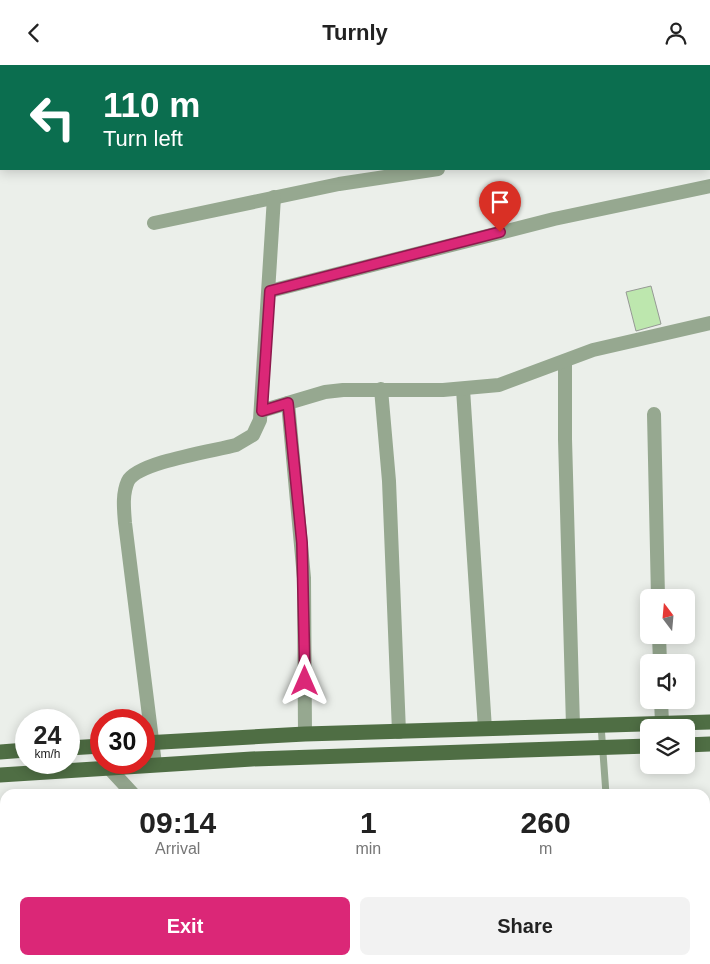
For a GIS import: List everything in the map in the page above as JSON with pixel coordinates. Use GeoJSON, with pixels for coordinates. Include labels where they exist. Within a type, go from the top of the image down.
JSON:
{"type":"FeatureCollection","features":[{"type":"Feature","properties":{"kind":"main road"},"geometry":{"type":"LineString","coordinates":[[695,722],[710,722]]}},
{"type":"Feature","properties":{"kind":"main road"},"geometry":{"type":"LineString","coordinates":[[155,743],[305,734],[640,724]]}},
{"type":"Feature","properties":{"kind":"main road"},"geometry":{"type":"LineString","coordinates":[[695,745],[710,744]]}},
{"type":"Feature","properties":{"kind":"main road"},"geometry":{"type":"LineString","coordinates":[[156,764],[312,756],[640,746]]}},
{"type":"Feature","properties":{"kind":"main road"},"geometry":{"type":"LineString","coordinates":[[0,752],[15,751]]}},
{"type":"Feature","properties":{"kind":"main road"},"geometry":{"type":"LineString","coordinates":[[0,775],[90,769]]}},
{"type":"Feature","properties":{"kind":"street"},"geometry":{"type":"LineString","coordinates":[[154,223],[274,197],[432,170]]}},
{"type":"Feature","properties":{"kind":"street"},"geometry":{"type":"LineString","coordinates":[[270,291],[554,219],[710,186]]}},
{"type":"Feature","properties":{"kind":"street"},"geometry":{"type":"LineString","coordinates":[[144,709],[124,510],[128,482],[138,472],[159,463],[246,441],[257,429],[262,411],[274,197]]}},
{"type":"Feature","properties":{"kind":"street"},"geometry":{"type":"LineString","coordinates":[[262,411],[343,390],[464,389],[499,385],[612,345],[710,323]]}},
{"type":"Feature","properties":{"kind":"street"},"geometry":{"type":"LineString","coordinates":[[565,361],[565,439],[573,727]]}},
{"type":"Feature","properties":{"kind":"street"},"geometry":{"type":"LineString","coordinates":[[380,389],[389,481],[399,732]]}},
{"type":"Feature","properties":{"kind":"street"},"geometry":{"type":"LineString","coordinates":[[464,389],[485,729]]}},
{"type":"Feature","properties":{"kind":"street"},"geometry":{"type":"LineString","coordinates":[[288,403],[304,578],[305,734]]}},
{"type":"Feature","properties":{"kind":"street"},"geometry":{"type":"LineString","coordinates":[[654,414],[658,589]]}},
{"type":"Feature","properties":{"kind":"street"},"geometry":{"type":"LineString","coordinates":[[115,774],[128,789]]}},
{"type":"Feature","properties":{"kind":"lane"},"geometry":{"type":"LineString","coordinates":[[601,725],[601,747],[605,789]]}},
{"type":"Feature","properties":{"kind":"building"},"geometry":{"type":"Polygon","coordinates":[[[651,286],[661,324],[636,331],[626,292],[651,286]]]}},
{"type":"Feature","properties":{"kind":"route"},"geometry":{"type":"LineString","coordinates":[[305,681],[305,610],[302,543],[288,403],[262,411],[270,291],[500,232]]}}]}
